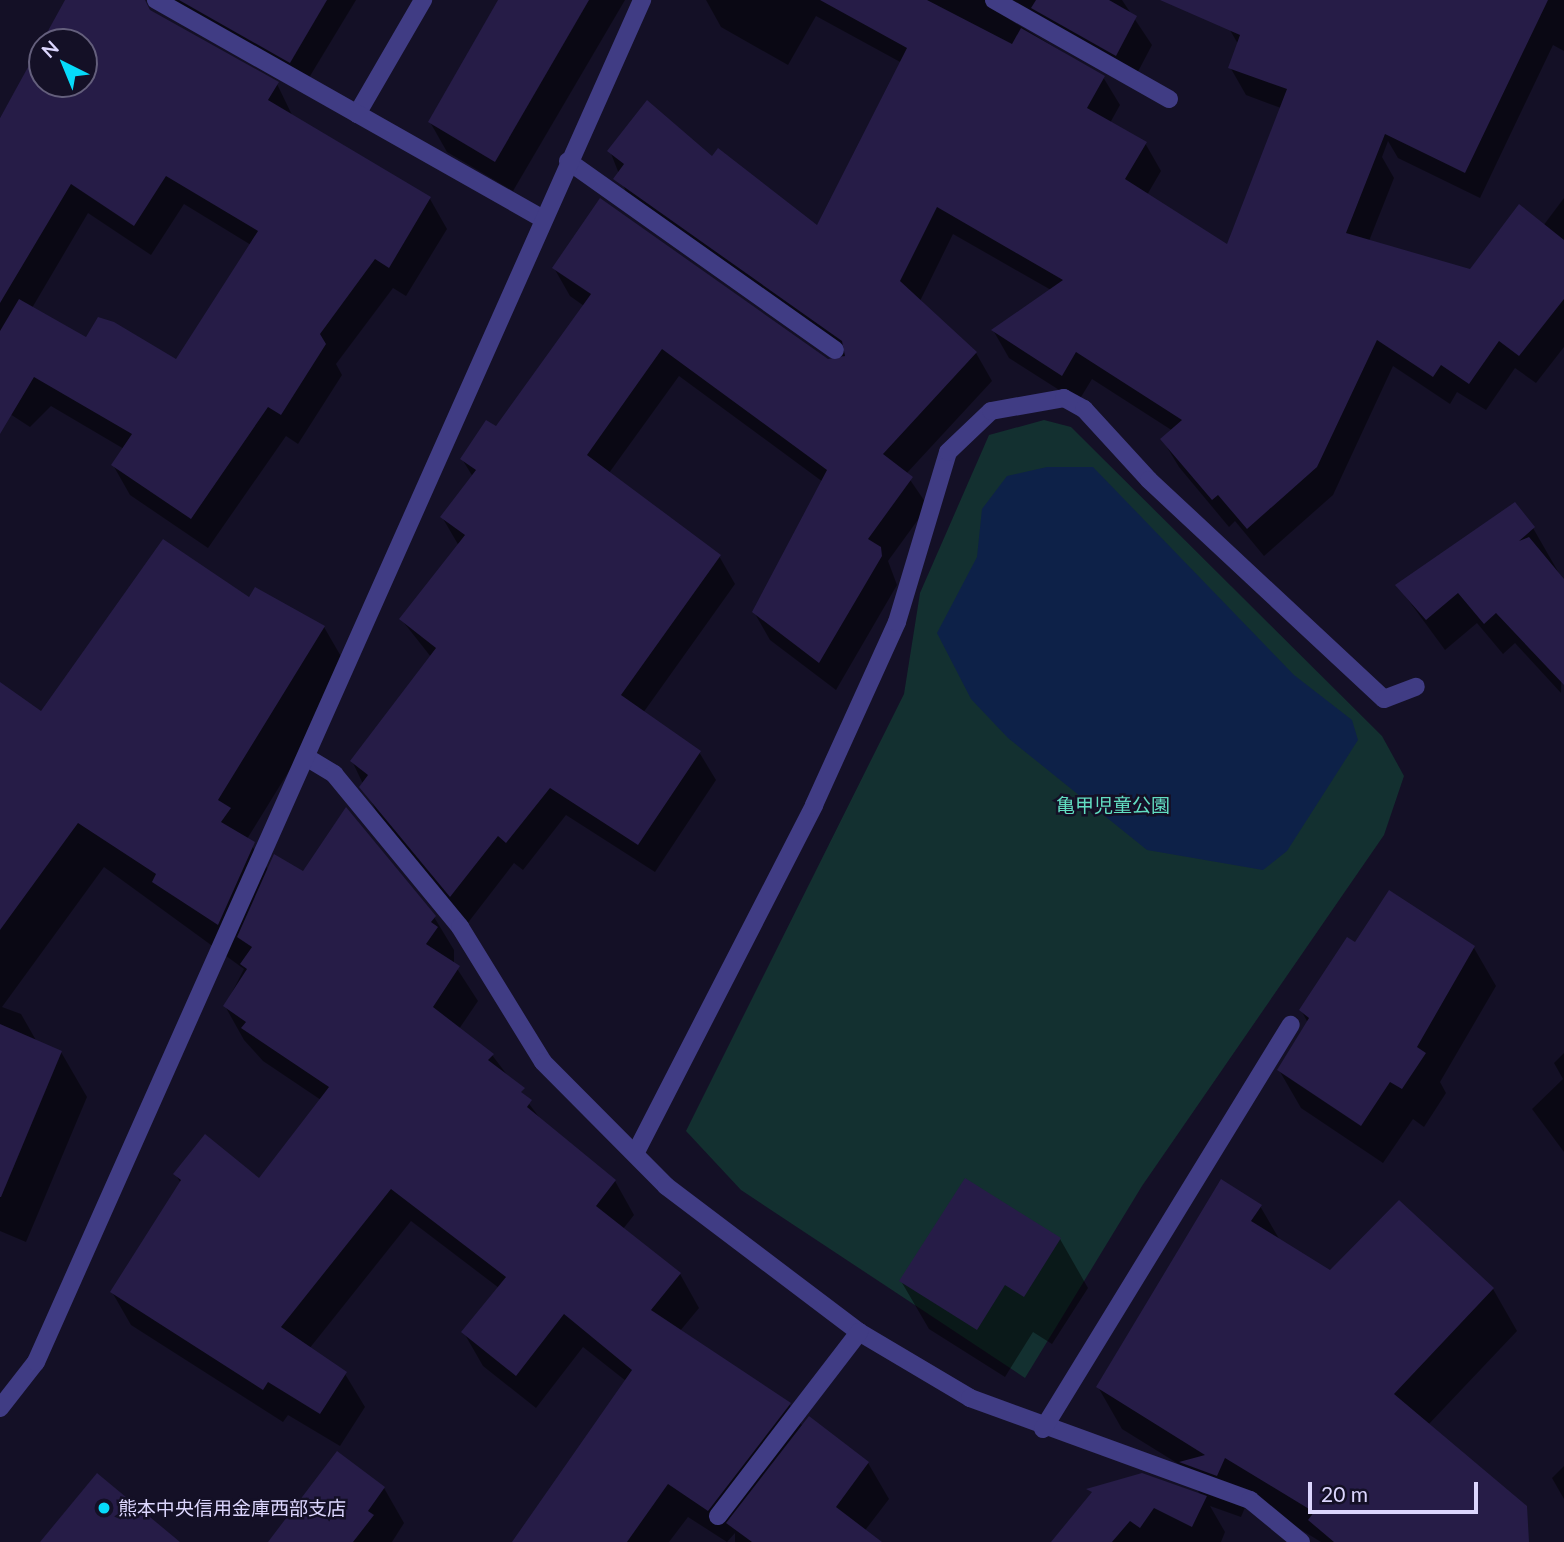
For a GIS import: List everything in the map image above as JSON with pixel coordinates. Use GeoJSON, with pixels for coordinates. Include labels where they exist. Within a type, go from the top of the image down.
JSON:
{"type":"FeatureCollection","features":[{"type":"Feature","properties":{"kind":"street"},"geometry":{"type":"LineString","coordinates":[[156,0],[543,219]]}},
{"type":"Feature","properties":{"kind":"street"},"geometry":{"type":"LineString","coordinates":[[357,114],[423,0]]}},
{"type":"Feature","properties":{"kind":"street"},"geometry":{"type":"LineString","coordinates":[[0,1408],[36,1362],[306,758],[568,161],[642,0]]}},
{"type":"Feature","properties":{"kind":"street"},"geometry":{"type":"LineString","coordinates":[[994,0],[1169,99]]}},
{"type":"Feature","properties":{"kind":"street"},"geometry":{"type":"LineString","coordinates":[[568,161],[835,350]]}},
{"type":"Feature","properties":{"kind":"street"},"geometry":{"type":"LineString","coordinates":[[636,1152],[814,805],[897,622],[948,452],[991,411],[1064,398],[1084,409],[1149,480],[1384,699],[1416,687]]}},
{"type":"Feature","properties":{"kind":"street"},"geometry":{"type":"LineString","coordinates":[[306,758],[334,774],[460,927],[543,1062],[636,1152],[666,1186],[859,1332],[970,1398],[1043,1429],[1250,1500],[1301,1542]]}},
{"type":"Feature","properties":{"kind":"street"},"geometry":{"type":"LineString","coordinates":[[1043,1429],[1291,1025]]}},
{"type":"Feature","properties":{"kind":"street"},"geometry":{"type":"LineString","coordinates":[[718,1516],[859,1332]]}},
{"type":"Feature","properties":{"kind":"green space","name":"亀甲児童公園"},"geometry":{"type":"Polygon","coordinates":[[[1044,420],[1071,427],[1382,736],[1404,776],[1384,835],[1142,1186],[1025,1378],[741,1190],[686,1131],[904,694],[920,593],[989,435],[1044,420]]]}},
{"type":"Feature","properties":{"kind":"water"},"geometry":{"type":"Polygon","coordinates":[[[1047,467],[1093,467],[1294,675],[1352,720],[1358,740],[1287,851],[1263,870],[1147,850],[1008,738],[971,699],[937,633],[977,557],[982,509],[1007,476],[1047,467]]]}},
{"type":"Feature","properties":{"kind":"building"},"geometry":{"type":"Polygon","coordinates":[[[65,0],[145,0],[150,10],[279,82],[268,100],[431,197],[389,268],[375,259],[320,334],[326,344],[281,415],[268,407],[191,519],[111,465],[132,434],[34,377],[0,434],[0,331],[19,299],[86,337],[98,317],[114,322],[176,359],[258,231],[166,176],[134,226],[71,184],[0,303],[0,118],[28,67],[28,98],[98,98],[98,28],[50,28],[65,0]]]}},
{"type":"Feature","properties":{"kind":"building"},"geometry":{"type":"Polygon","coordinates":[[[179,0],[327,0],[290,63],[179,0]]]}},
{"type":"Feature","properties":{"kind":"building"},"geometry":{"type":"Polygon","coordinates":[[[498,0],[589,0],[495,162],[428,122],[498,0]]]}},
{"type":"Feature","properties":{"kind":"building"},"geometry":{"type":"Polygon","coordinates":[[[820,0],[927,0],[1012,44],[1021,28],[1105,76],[1087,108],[1147,142],[1125,179],[1227,244],[1287,89],[1228,68],[1240,35],[1160,0],[1548,0],[1465,173],[1385,134],[1346,233],[1470,269],[1519,204],[1564,240],[1564,299],[1519,356],[1499,341],[1469,384],[1441,365],[1433,377],[1377,340],[1317,467],[1247,529],[1218,495],[1212,500],[1160,439],[1182,420],[1076,352],[1062,376],[991,330],[1063,280],[937,207],[900,281],[977,352],[883,454],[913,477],[868,539],[881,547],[882,556],[819,663],[752,612],[827,470],[662,349],[587,455],[721,555],[621,695],[701,751],[638,845],[550,788],[506,843],[498,836],[450,897],[359,787],[368,775],[350,761],[436,648],[399,619],[465,535],[440,517],[476,470],[460,459],[486,420],[496,426],[591,294],[552,268],[600,198],[828,359],[845,356],[842,341],[613,179],[624,164],[607,151],[647,100],[712,156],[718,148],[817,225],[907,48],[820,0]]]}},
{"type":"Feature","properties":{"kind":"building"},"geometry":{"type":"Polygon","coordinates":[[[1036,0],[1109,0],[1137,16],[1116,56],[1031,8],[1036,0]]]}},
{"type":"Feature","properties":{"kind":"building"},"geometry":{"type":"Polygon","coordinates":[[[1515,502],[1535,527],[1519,541],[1529,537],[1564,579],[1564,685],[1496,613],[1484,624],[1458,593],[1426,620],[1395,585],[1515,502]]]}},
{"type":"Feature","properties":{"kind":"building"},"geometry":{"type":"Polygon","coordinates":[[[163,539],[249,597],[255,587],[325,626],[218,800],[231,808],[221,822],[255,842],[218,925],[152,882],[156,874],[78,823],[0,930],[0,682],[41,711],[163,539]]]}},
{"type":"Feature","properties":{"kind":"building"},"geometry":{"type":"Polygon","coordinates":[[[346,807],[436,916],[431,922],[438,927],[426,944],[460,966],[433,1007],[494,1054],[488,1060],[525,1088],[521,1092],[532,1100],[527,1107],[616,1180],[596,1206],[681,1273],[651,1310],[791,1403],[708,1511],[668,1484],[627,1542],[512,1542],[632,1370],[564,1314],[516,1376],[461,1332],[506,1277],[391,1189],[281,1327],[347,1372],[320,1414],[268,1382],[263,1390],[110,1292],[181,1180],[173,1174],[205,1134],[259,1178],[329,1087],[241,1028],[246,1022],[223,1006],[247,969],[240,964],[252,947],[237,937],[274,854],[303,871],[346,807]]]}},
{"type":"Feature","properties":{"kind":"building"},"geometry":{"type":"Polygon","coordinates":[[[1389,890],[1475,946],[1417,1047],[1426,1053],[1402,1089],[1390,1082],[1361,1126],[1277,1070],[1309,1018],[1299,1010],[1347,937],[1355,942],[1389,890]]]}},
{"type":"Feature","properties":{"kind":"building"},"geometry":{"type":"Polygon","coordinates":[[[0,1024],[62,1051],[1,1197],[0,1197],[0,1024]]]}},
{"type":"Feature","properties":{"kind":"building"},"geometry":{"type":"Polygon","coordinates":[[[965,1178],[1061,1238],[1024,1297],[1005,1285],[977,1330],[899,1281],[965,1178]]]}},
{"type":"Feature","properties":{"kind":"building"},"geometry":{"type":"Polygon","coordinates":[[[1221,1179],[1262,1205],[1251,1221],[1330,1270],[1399,1200],[1494,1288],[1394,1394],[1527,1506],[1529,1542],[1334,1542],[1308,1520],[1314,1512],[1225,1458],[1217,1476],[1179,1462],[1205,1455],[1096,1387],[1221,1179]]]}},
{"type":"Feature","properties":{"kind":"building"},"geometry":{"type":"Polygon","coordinates":[[[809,1416],[869,1462],[836,1507],[882,1542],[752,1542],[726,1523],[809,1416]]]}},
{"type":"Feature","properties":{"kind":"building"},"geometry":{"type":"Polygon","coordinates":[[[337,1451],[385,1487],[368,1511],[374,1515],[353,1542],[268,1542],[337,1451]]]}},
{"type":"Feature","properties":{"kind":"building","name":"熊本中央信用金庫西部支店"},"geometry":{"type":"Polygon","coordinates":[[[97,1473],[180,1542],[40,1542],[97,1473]]]}},
{"type":"Feature","properties":{"kind":"building"},"geometry":{"type":"Polygon","coordinates":[[[1142,1473],[1207,1496],[1192,1527],[1154,1508],[1140,1528],[1130,1521],[1112,1542],[1051,1542],[1092,1492],[1086,1489],[1142,1473]]]}},
{"type":"Feature","properties":{"kind":"place","name":"熊本中央信用金庫西部支店"},"geometry":{"type":"Point","coordinates":[104,1508]}}]}
